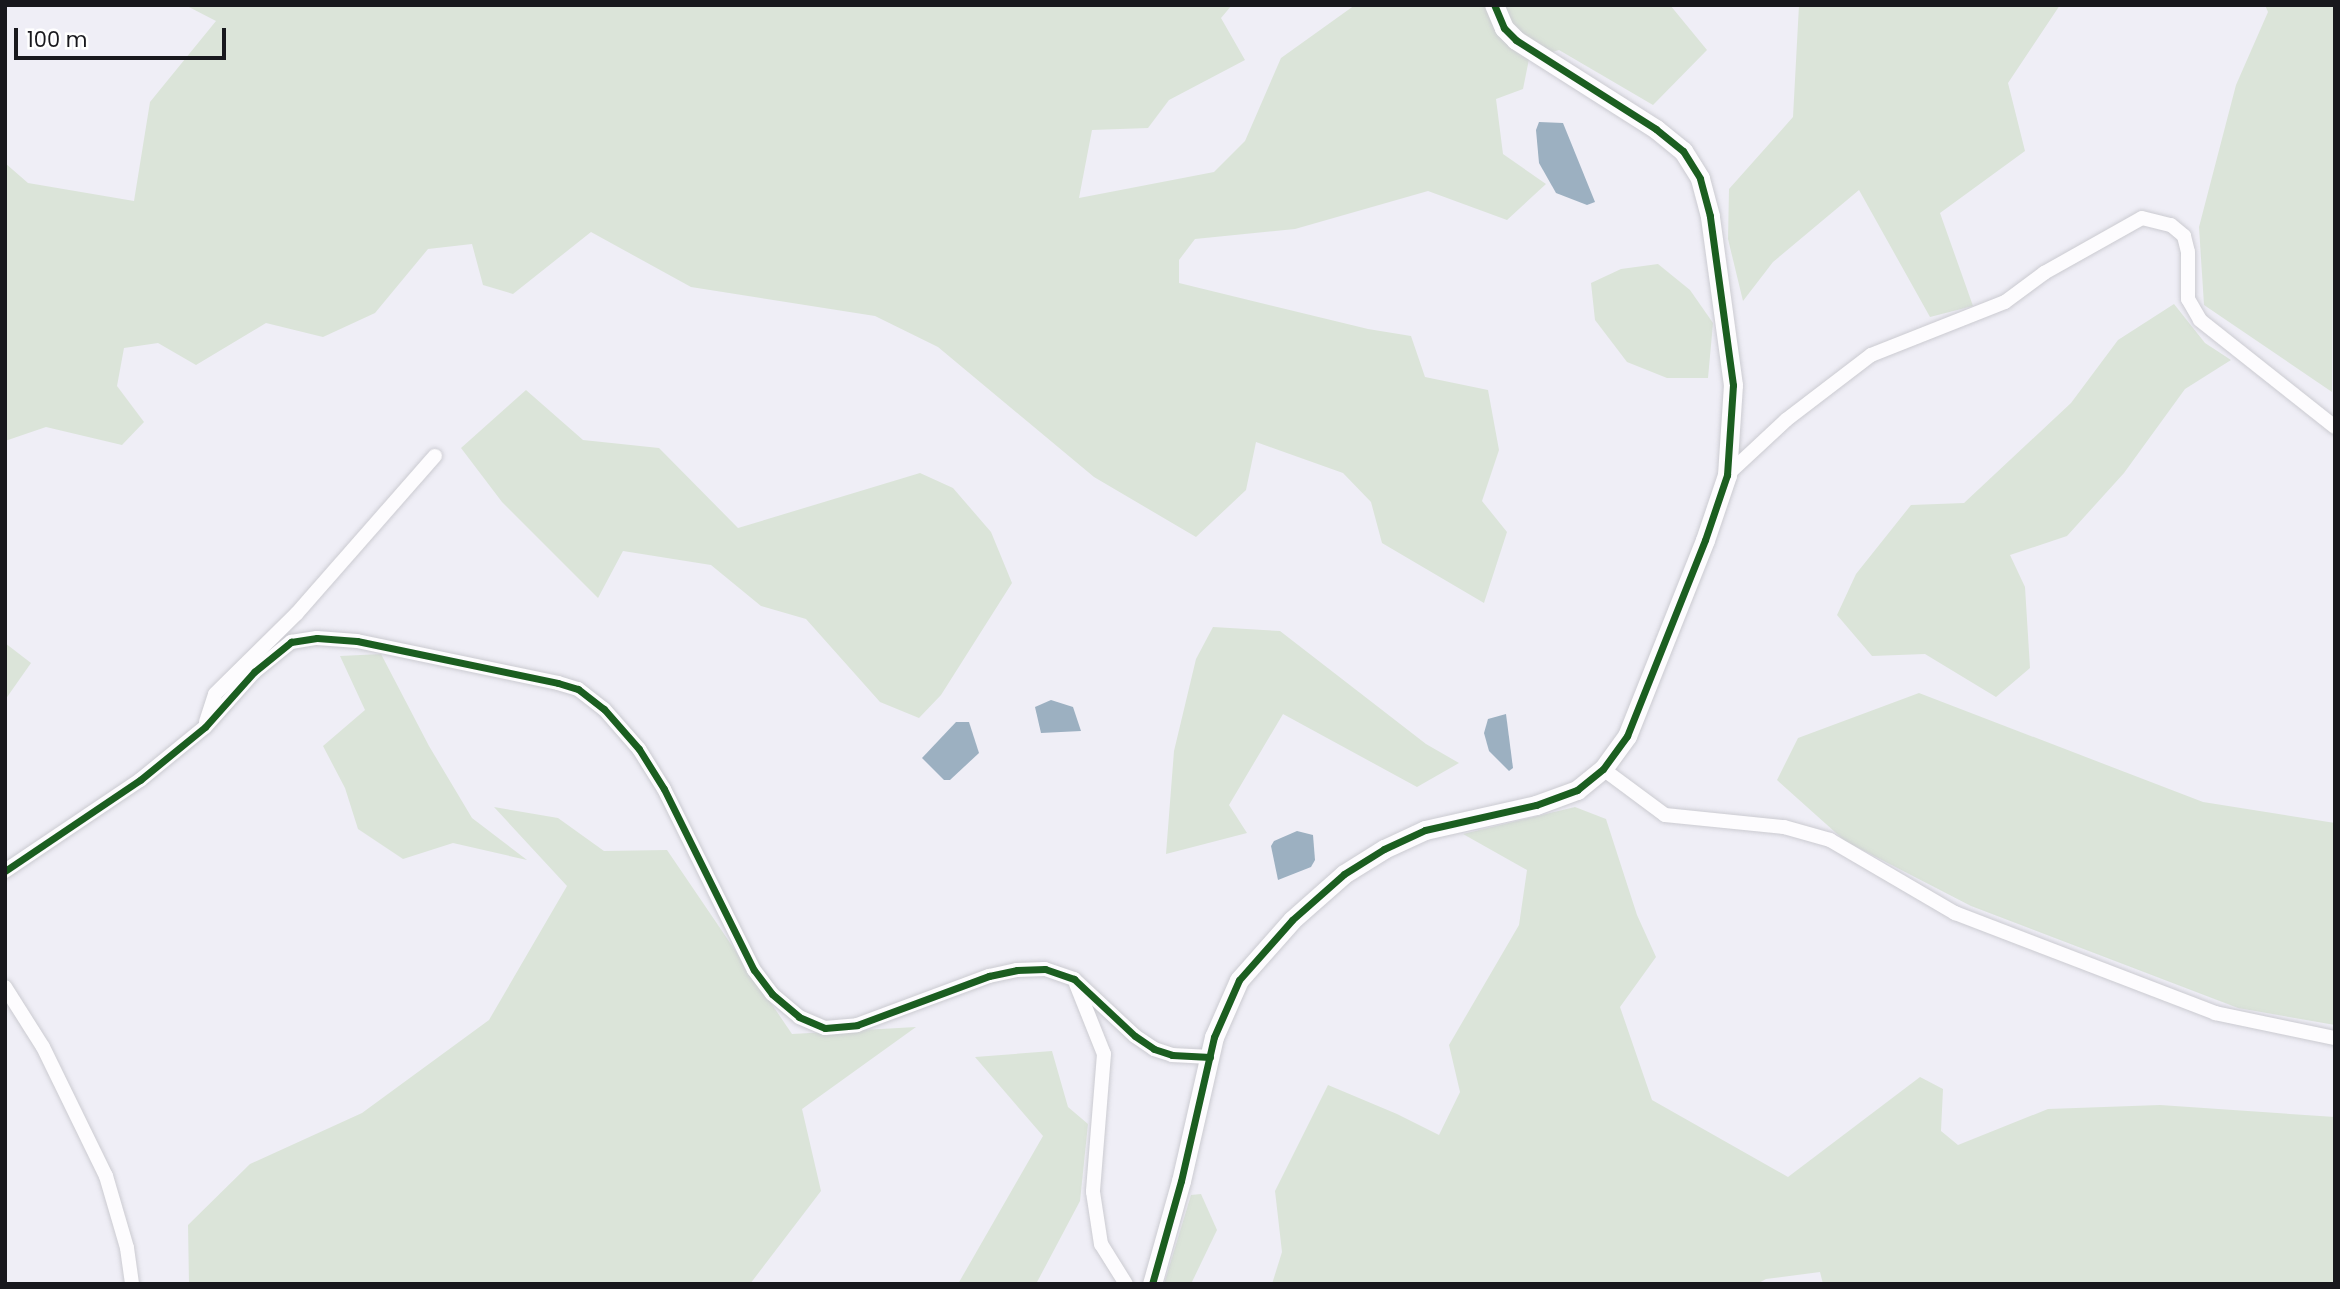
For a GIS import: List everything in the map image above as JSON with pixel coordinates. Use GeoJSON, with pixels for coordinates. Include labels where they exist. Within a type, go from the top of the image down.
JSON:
{"type":"FeatureCollection","features":[{"type":"Feature","properties":{"kind":"street"},"geometry":{"type":"LineString","coordinates":[[1152,1284],[1214,1037],[1239,980],[1292,920],[1344,874],[1384,849],[1425,830],[1536,805],[1577,790],[1603,769],[1627,736],[1705,540],[1727,475],[1732,385],[1710,216],[1700,178],[1683,151],[1656,129],[1516,40],[1504,28],[1494,5]]}},
{"type":"Feature","properties":{"kind":"street"},"geometry":{"type":"LineString","coordinates":[[1727,475],[1786,420],[1871,355],[2005,302],[2044,273],[2142,218],[2171,225],[2184,236],[2188,252],[2188,299],[2200,320],[2335,427]]}},
{"type":"Feature","properties":{"kind":"street"},"geometry":{"type":"LineString","coordinates":[[205,727],[215,694],[297,613],[435,456]]}},
{"type":"Feature","properties":{"kind":"street"},"geometry":{"type":"LineString","coordinates":[[5,871],[141,780],[205,727],[254,672],[291,642],[317,638],[356,641],[558,682],[578,689],[604,709],[639,749],[664,789],[754,971],[772,994],[799,1017],[825,1028],[857,1025],[989,976],[1017,970],[1045,969],[1074,979],[1135,1036],[1154,1049],[1172,1055],[1210,1058]]}},
{"type":"Feature","properties":{"kind":"street"},"geometry":{"type":"LineString","coordinates":[[1603,769],[1665,815],[1784,827],[1830,840],[1955,913],[2215,1013],[2335,1038]]}},
{"type":"Feature","properties":{"kind":"street"},"geometry":{"type":"LineString","coordinates":[[1074,979],[1104,1054],[1093,1192],[1101,1244],[1126,1284]]}},
{"type":"Feature","properties":{"kind":"street"},"geometry":{"type":"LineString","coordinates":[[5,987],[43,1046],[106,1176],[127,1248],[132,1284]]}},
{"type":"Feature","properties":{"kind":"shaded area"},"geometry":{"type":"Polygon","coordinates":[[[185,5],[1232,5],[1221,18],[1245,60],[1169,100],[1148,128],[1092,130],[1079,198],[1214,172],[1245,141],[1281,58],[1355,5],[1670,5],[1707,50],[1653,105],[1559,50],[1529,59],[1523,89],[1496,99],[1503,154],[1546,184],[1507,220],[1428,191],[1295,229],[1195,239],[1179,260],[1179,283],[1368,329],[1411,336],[1425,377],[1488,390],[1499,450],[1482,501],[1507,532],[1484,603],[1382,543],[1371,502],[1343,473],[1256,442],[1246,490],[1196,537],[1094,477],[938,347],[875,316],[691,287],[591,232],[513,294],[483,285],[472,244],[428,249],[375,313],[323,337],[266,323],[196,365],[158,343],[124,348],[117,386],[144,422],[122,445],[46,427],[5,441],[5,163],[28,183],[134,201],[150,102],[216,21],[185,5]]]}},
{"type":"Feature","properties":{"kind":"shaded area"},"geometry":{"type":"Polygon","coordinates":[[[1799,5],[2060,5],[2008,83],[2025,151],[1940,213],[1973,306],[1930,317],[1859,190],[1773,262],[1743,301],[1728,239],[1729,189],[1793,117],[1799,5]]]}},
{"type":"Feature","properties":{"kind":"shaded area"},"geometry":{"type":"Polygon","coordinates":[[[2265,5],[2335,5],[2332,392],[2204,305],[2199,227],[2236,85],[2268,12],[2265,5]]]}},
{"type":"Feature","properties":{"kind":"shaded area"},"geometry":{"type":"Polygon","coordinates":[[[1658,264],[1690,290],[1713,323],[1708,378],[1667,378],[1627,362],[1595,320],[1591,283],[1621,269],[1658,264]]]}},
{"type":"Feature","properties":{"kind":"shaded area"},"geometry":{"type":"Polygon","coordinates":[[[2174,304],[2205,343],[2231,360],[2185,389],[2124,473],[2067,536],[2010,555],[2025,587],[2030,668],[1996,697],[1925,654],[1872,656],[1837,615],[1856,574],[1911,505],[1964,503],[2071,403],[2118,340],[2174,304]]]}},
{"type":"Feature","properties":{"kind":"shaded area"},"geometry":{"type":"Polygon","coordinates":[[[526,390],[583,440],[659,448],[738,528],[920,473],[953,488],[991,532],[1012,583],[941,695],[919,718],[880,702],[806,619],[761,606],[711,565],[623,551],[598,598],[502,502],[461,448],[526,390]]]}},
{"type":"Feature","properties":{"kind":"shaded area"},"geometry":{"type":"Polygon","coordinates":[[[1213,627],[1280,631],[1426,744],[1459,763],[1417,787],[1283,714],[1229,805],[1247,833],[1166,854],[1174,751],[1196,659],[1213,627]]]}},
{"type":"Feature","properties":{"kind":"shaded area"},"geometry":{"type":"Polygon","coordinates":[[[5,643],[31,663],[5,700],[5,643]]]}},
{"type":"Feature","properties":{"kind":"shaded area"},"geometry":{"type":"Polygon","coordinates":[[[381,654],[429,746],[472,818],[527,860],[453,843],[403,859],[358,829],[345,788],[323,746],[365,710],[340,656],[381,654]]]}},
{"type":"Feature","properties":{"kind":"shaded area"},"geometry":{"type":"Polygon","coordinates":[[[1919,693],[2203,802],[2335,823],[2335,1025],[2238,1008],[1971,906],[1845,841],[1777,780],[1798,738],[1919,693]]]}},
{"type":"Feature","properties":{"kind":"shaded area"},"geometry":{"type":"Polygon","coordinates":[[[494,807],[558,818],[604,851],[667,850],[792,1034],[916,1027],[802,1109],[821,1191],[750,1284],[189,1284],[188,1225],[250,1164],[362,1113],[489,1020],[567,886],[494,807]]]}},
{"type":"Feature","properties":{"kind":"shaded area"},"geometry":{"type":"Polygon","coordinates":[[[1575,807],[1606,819],[1637,915],[1656,957],[1620,1007],[1652,1100],[1788,1177],[1920,1077],[1943,1089],[1941,1131],[1958,1145],[2048,1109],[2160,1105],[2335,1117],[2335,1284],[1823,1284],[1820,1272],[1766,1279],[1757,1284],[1272,1284],[1282,1252],[1275,1191],[1328,1085],[1439,1135],[1460,1092],[1449,1045],[1519,925],[1527,870],[1463,834],[1575,807]]]}},
{"type":"Feature","properties":{"kind":"shaded area"},"geometry":{"type":"Polygon","coordinates":[[[1052,1051],[1068,1107],[1088,1124],[1080,1201],[1036,1284],[958,1284],[1043,1136],[975,1057],[1052,1051]]]}},
{"type":"Feature","properties":{"kind":"shaded area"},"geometry":{"type":"Polygon","coordinates":[[[1201,1194],[1217,1230],[1191,1284],[1164,1284],[1191,1195],[1201,1194]]]}},
{"type":"Feature","properties":{"kind":"water"},"geometry":{"type":"Polygon","coordinates":[[[1539,122],[1563,123],[1595,202],[1587,205],[1556,193],[1539,163],[1536,130],[1539,122]]]}},
{"type":"Feature","properties":{"kind":"water"},"geometry":{"type":"Polygon","coordinates":[[[1051,700],[1073,707],[1081,731],[1041,733],[1035,707],[1051,700]]]}},
{"type":"Feature","properties":{"kind":"water"},"geometry":{"type":"Polygon","coordinates":[[[1506,714],[1513,768],[1509,771],[1489,751],[1484,733],[1488,719],[1506,714]]]}},
{"type":"Feature","properties":{"kind":"water"},"geometry":{"type":"Polygon","coordinates":[[[956,722],[969,722],[979,753],[950,780],[944,780],[922,758],[956,722]]]}},
{"type":"Feature","properties":{"kind":"water"},"geometry":{"type":"Polygon","coordinates":[[[1297,831],[1313,835],[1315,860],[1311,867],[1278,880],[1271,846],[1274,841],[1297,831]]]}},
{"type":"Feature","properties":{"kind":"cycle path"},"geometry":{"type":"LineString","coordinates":[[1152,1284],[1181,1181],[1214,1037],[1239,980],[1292,920],[1344,874],[1384,849],[1425,830],[1536,805],[1577,790],[1603,769],[1627,736],[1705,540],[1727,475],[1733,385],[1710,216],[1700,178],[1683,151],[1656,129],[1516,40],[1504,28],[1494,5]]}},
{"type":"Feature","properties":{"kind":"cycle path"},"geometry":{"type":"LineString","coordinates":[[5,871],[140,780],[205,727],[254,672],[291,642],[317,638],[357,641],[558,683],[578,689],[604,709],[639,749],[664,789],[754,970],[772,994],[799,1017],[825,1028],[857,1025],[989,976],[1017,970],[1045,969],[1074,979],[1135,1036],[1154,1049],[1172,1055],[1210,1057]]}}]}
